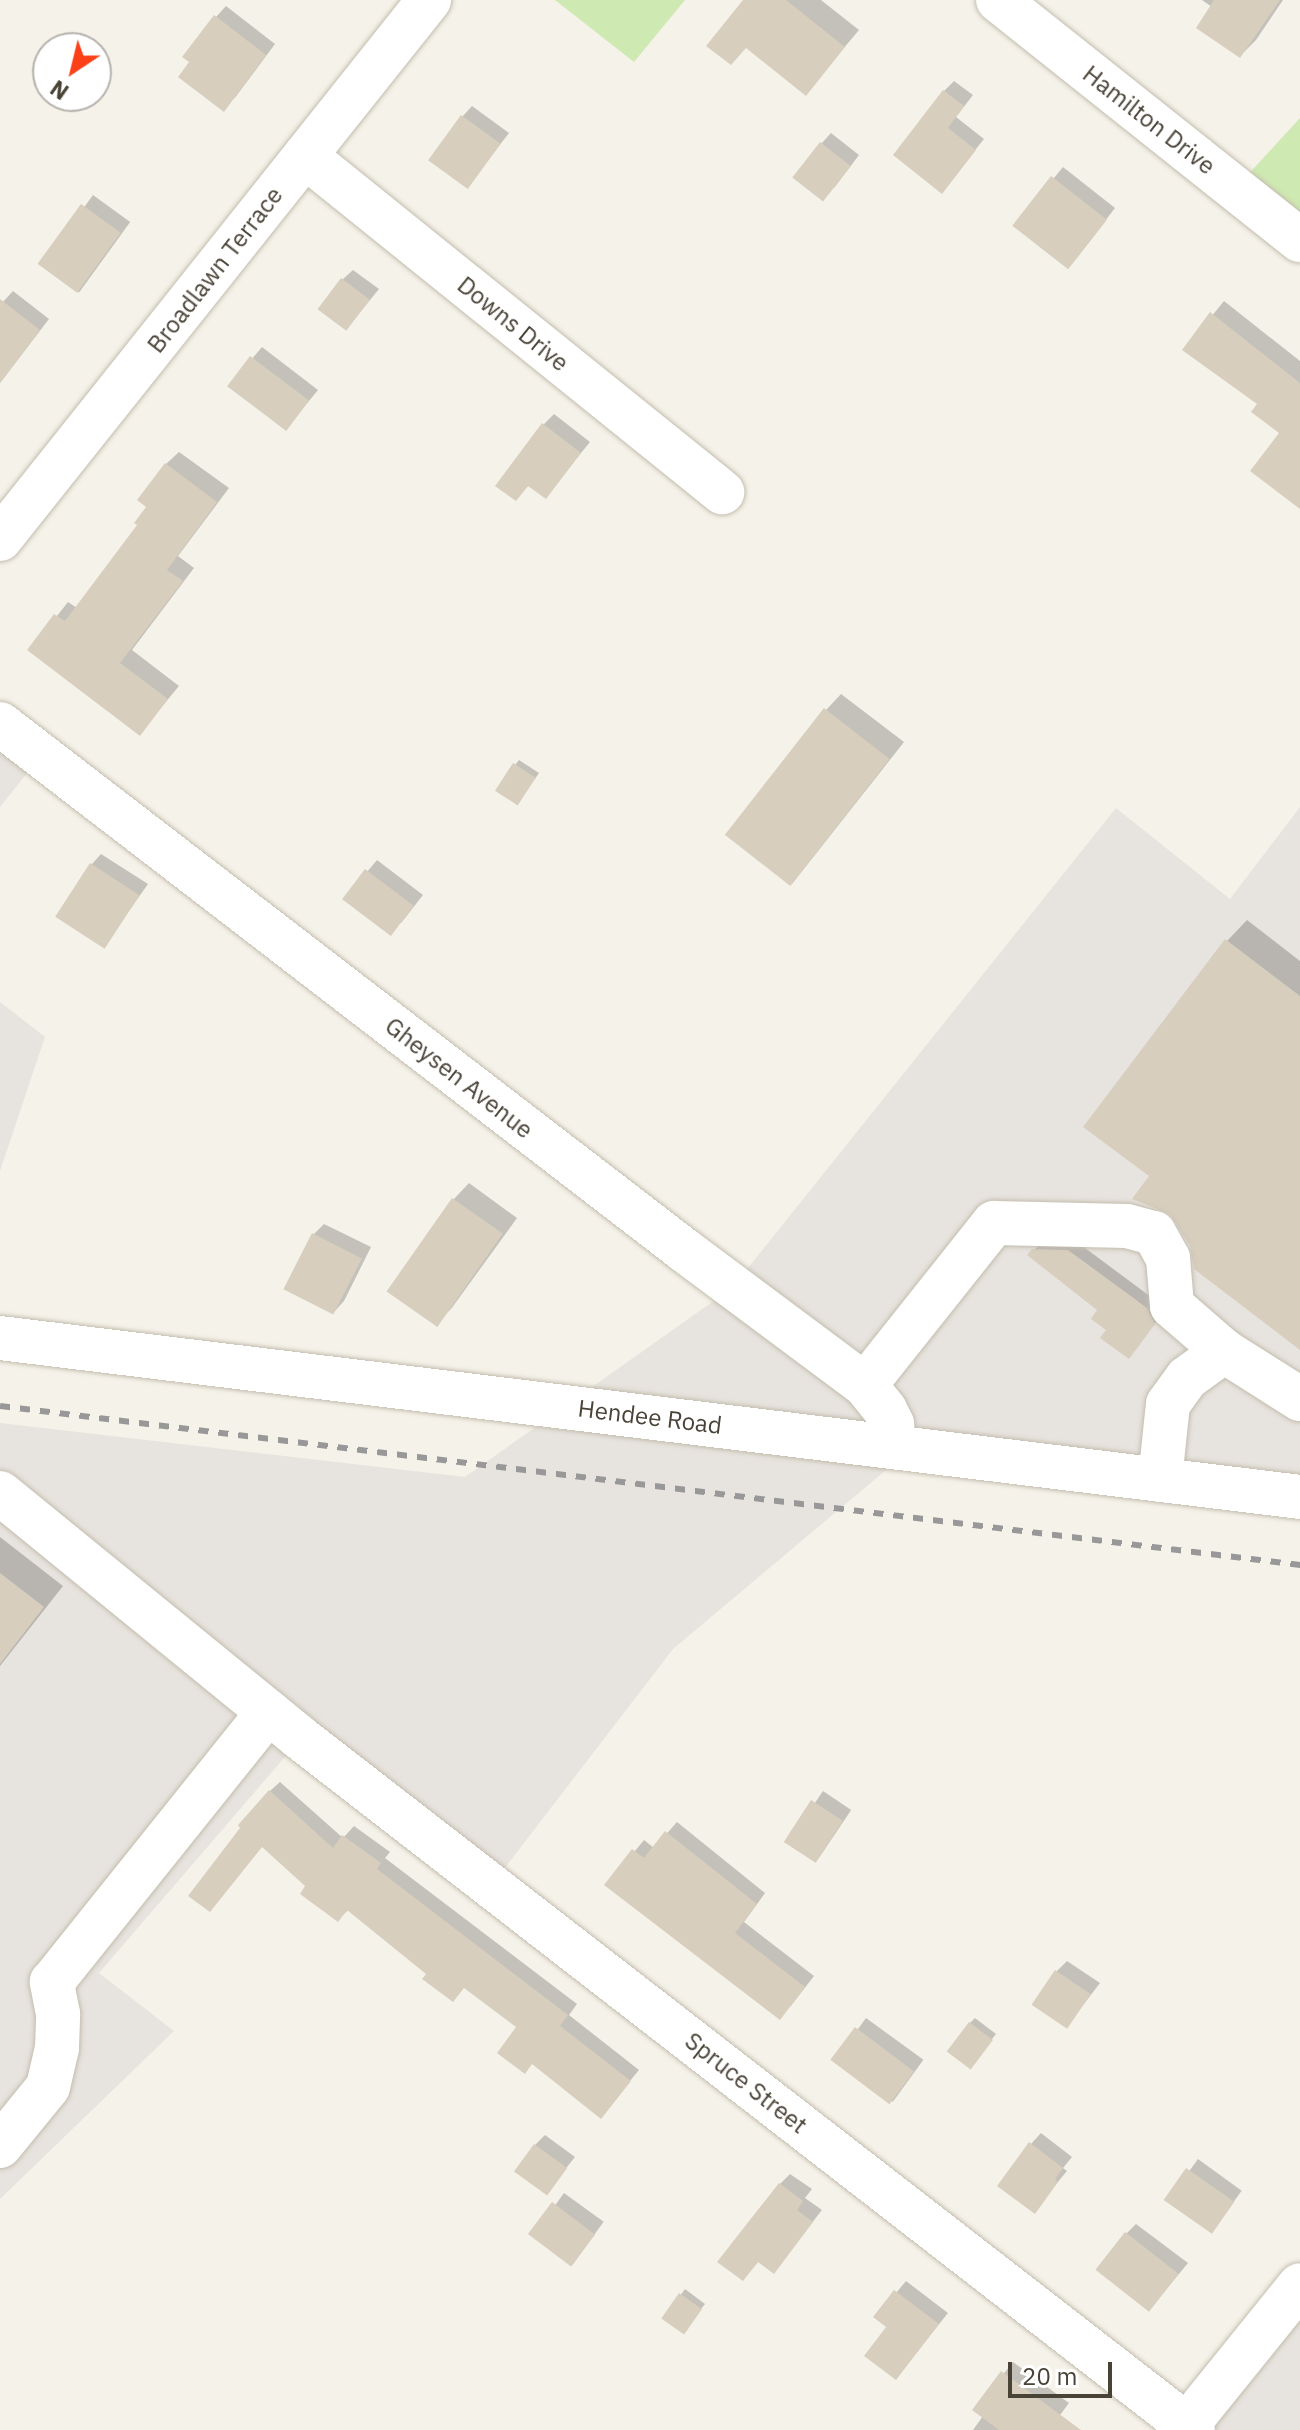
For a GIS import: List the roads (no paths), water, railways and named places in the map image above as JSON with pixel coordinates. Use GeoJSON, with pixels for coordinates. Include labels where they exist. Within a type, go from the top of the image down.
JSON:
{"type":"FeatureCollection","features":[{"type":"Feature","properties":{"kind":"street","name":"Broadlawn Terrace"},"geometry":{"type":"LineString","coordinates":[[0,539],[429,0]]}},
{"type":"Feature","properties":{"kind":"street","name":"Hamilton Drive"},"geometry":{"type":"LineString","coordinates":[[998,0],[1300,240]]}},
{"type":"Feature","properties":{"kind":"street","name":"Downs Drive"},"geometry":{"type":"LineString","coordinates":[[305,156],[722,492]]}},
{"type":"Feature","properties":{"kind":"street","name":"Gheysen Avenue"},"geometry":{"type":"LineString","coordinates":[[0,724],[671,1241],[865,1385],[892,1424],[894,1446]]}},
{"type":"Feature","properties":{"kind":"street"},"geometry":{"type":"LineString","coordinates":[[865,1385],[994,1223],[1127,1226],[1154,1233],[1168,1258],[1172,1306],[1224,1351],[1300,1399]]}},
{"type":"Feature","properties":{"kind":"street","name":"Hendee Road"},"geometry":{"type":"LineString","coordinates":[[0,1338],[1300,1497]]}},
{"type":"Feature","properties":{"kind":"street"},"geometry":{"type":"LineString","coordinates":[[1160,1480],[1168,1404],[1187,1378],[1224,1351]]}},
{"type":"Feature","properties":{"kind":"street","name":"Spruce Street"},"geometry":{"type":"LineString","coordinates":[[0,1493],[283,1724],[1188,2428]]}},
{"type":"Feature","properties":{"kind":"street"},"geometry":{"type":"LineString","coordinates":[[0,2146],[48,2087],[57,2048],[58,2014],[52,1982],[283,1724]]}},
{"type":"Feature","properties":{"kind":"street"},"geometry":{"type":"LineString","coordinates":[[1188,2428],[1300,2285]]}},
{"type":"Feature","properties":{"kind":"railway"},"geometry":{"type":"LineString","coordinates":[[0,1406],[1300,1565]]}}]}
